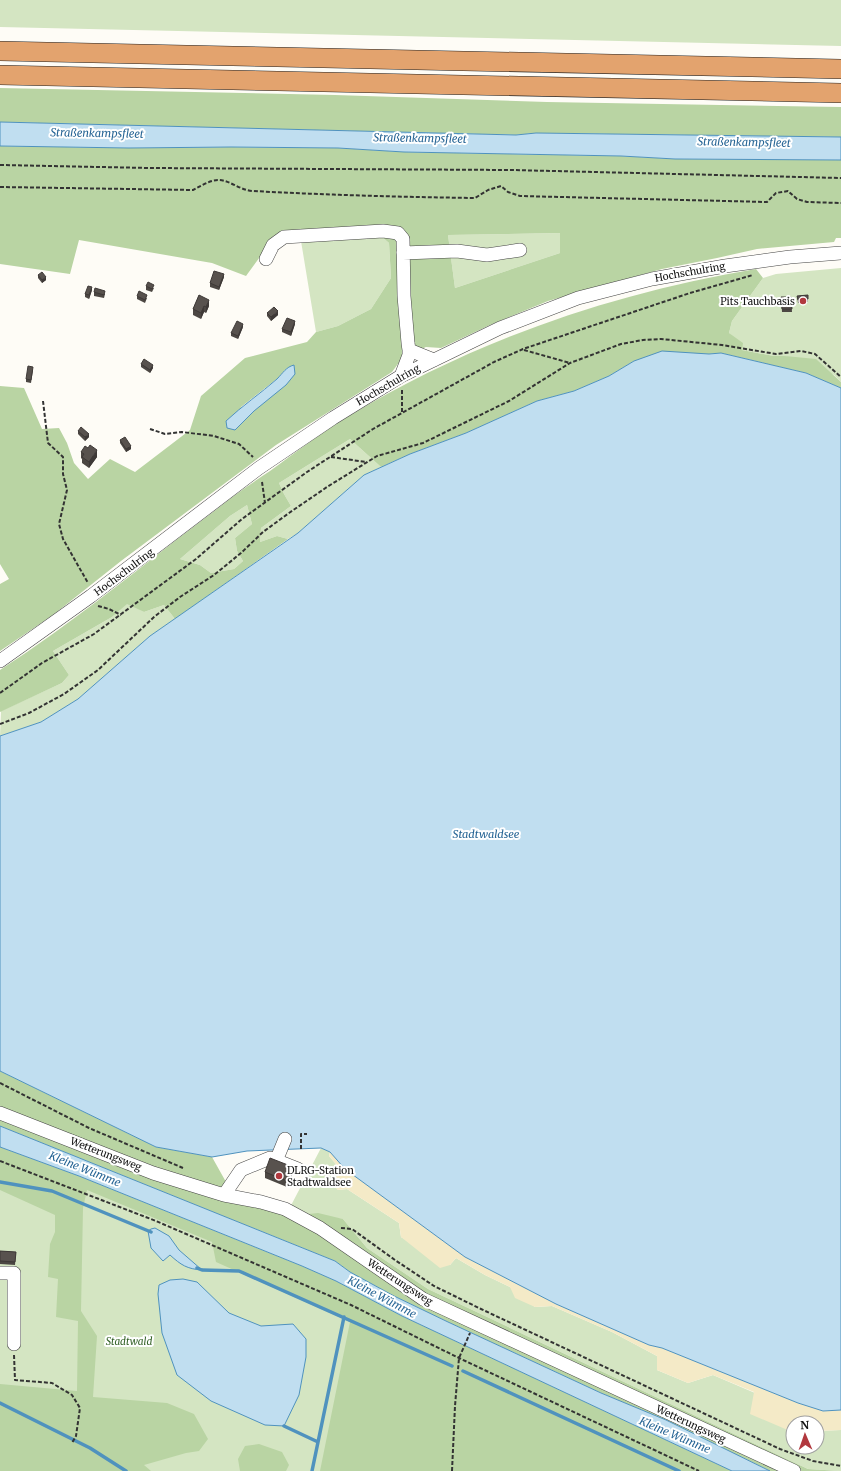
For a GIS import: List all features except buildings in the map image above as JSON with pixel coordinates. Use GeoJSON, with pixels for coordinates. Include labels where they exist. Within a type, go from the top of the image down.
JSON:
{"type":"FeatureCollection","features":[{"type":"Feature","properties":{"kind":"highway"},"geometry":{"type":"LineString","coordinates":[[0,51],[841,69]]}},
{"type":"Feature","properties":{"kind":"highway"},"geometry":{"type":"LineString","coordinates":[[0,75],[841,93]]}},
{"type":"Feature","properties":{"kind":"street"},"geometry":{"type":"LineString","coordinates":[[266,259],[273,246],[284,237],[383,231],[398,233],[403,239],[404,296],[409,350],[401,376]]}},
{"type":"Feature","properties":{"kind":"street"},"geometry":{"type":"LineString","coordinates":[[403,254],[457,251],[486,255],[520,250]]}},
{"type":"Feature","properties":{"kind":"street","name":"Hochschulring"},"geometry":{"type":"LineString","coordinates":[[0,661],[91,596],[260,468],[333,418],[401,376],[500,328],[578,298],[652,279],[725,266],[841,253]]}},
{"type":"Feature","properties":{"kind":"street"},"geometry":{"type":"LineString","coordinates":[[409,350],[434,360]]}},
{"type":"Feature","properties":{"kind":"street","name":"Wetterungsweg"},"geometry":{"type":"LineString","coordinates":[[0,1113],[153,1172],[224,1195],[261,1202],[285,1209],[320,1228],[423,1299],[794,1471]]}},
{"type":"Feature","properties":{"kind":"street"},"geometry":{"type":"LineString","coordinates":[[276,1161],[285,1139]]}},
{"type":"Feature","properties":{"kind":"street"},"geometry":{"type":"LineString","coordinates":[[224,1195],[241,1170],[270,1158],[298,1169]]}},
{"type":"Feature","properties":{"kind":"street"},"geometry":{"type":"LineString","coordinates":[[0,1273],[14,1273],[14,1344]]}},
{"type":"Feature","properties":{"kind":"path"},"geometry":{"type":"LineString","coordinates":[[0,165],[158,168],[519,170],[841,178]]}},
{"type":"Feature","properties":{"kind":"path"},"geometry":{"type":"LineString","coordinates":[[0,187],[193,190],[218,180],[227,182],[244,191],[349,196],[475,198],[488,190],[501,186],[508,192],[520,196],[767,202],[776,194],[788,191],[797,199],[807,202],[841,202]]}},
{"type":"Feature","properties":{"kind":"path"},"geometry":{"type":"LineString","coordinates":[[0,693],[42,663],[94,634],[196,559],[242,519],[374,428],[494,362],[523,349],[690,292],[752,276],[758,273]]}},
{"type":"Feature","properties":{"kind":"path"},"geometry":{"type":"LineString","coordinates":[[0,724],[29,713],[64,694],[98,670],[154,617],[180,597],[214,576],[242,553],[263,532],[314,495],[377,456],[423,443],[509,401],[570,363],[621,344],[643,340],[661,339],[722,345],[776,354],[801,351],[815,354],[841,377]]}},
{"type":"Feature","properties":{"kind":"path"},"geometry":{"type":"LineString","coordinates":[[523,349],[570,363]]}},
{"type":"Feature","properties":{"kind":"path"},"geometry":{"type":"LineString","coordinates":[[401,376],[402,413]]}},
{"type":"Feature","properties":{"kind":"path"},"geometry":{"type":"LineString","coordinates":[[43,401],[48,443],[62,457],[63,474],[67,490],[59,524],[63,539],[88,580],[91,596],[96,606],[121,614]]}},
{"type":"Feature","properties":{"kind":"path"},"geometry":{"type":"LineString","coordinates":[[150,429],[165,434],[182,432],[214,436],[239,444],[252,457],[260,468],[265,503]]}},
{"type":"Feature","properties":{"kind":"path"},"geometry":{"type":"LineString","coordinates":[[330,457],[367,462]]}},
{"type":"Feature","properties":{"kind":"path"},"geometry":{"type":"LineString","coordinates":[[0,1083],[89,1128],[184,1169]]}},
{"type":"Feature","properties":{"kind":"path"},"geometry":{"type":"LineString","coordinates":[[301,1149],[301,1134],[307,1134]]}},
{"type":"Feature","properties":{"kind":"path"},"geometry":{"type":"LineString","coordinates":[[0,1161],[156,1221],[351,1305],[459,1358],[699,1471]]}},
{"type":"Feature","properties":{"kind":"path"},"geometry":{"type":"LineString","coordinates":[[320,1228],[332,1227],[352,1229],[434,1286],[475,1306],[780,1449],[813,1461],[841,1466]]}},
{"type":"Feature","properties":{"kind":"path"},"geometry":{"type":"LineString","coordinates":[[452,1471],[459,1358],[470,1332]]}},
{"type":"Feature","properties":{"kind":"path"},"geometry":{"type":"LineString","coordinates":[[14,1344],[15,1380],[52,1383],[72,1395],[80,1408],[76,1436],[72,1443]]}},
{"type":"Feature","properties":{"kind":"green space"},"geometry":{"type":"Polygon","coordinates":[[[0,0],[841,0],[841,46],[0,27],[0,0]]]}},
{"type":"Feature","properties":{"kind":"green space"},"geometry":{"type":"Polygon","coordinates":[[[0,88],[335,95],[547,102],[841,107],[841,137],[536,133],[516,135],[0,122],[0,88]]]}},
{"type":"Feature","properties":{"kind":"green space"},"geometry":{"type":"Polygon","coordinates":[[[0,146],[129,148],[338,148],[404,152],[621,156],[675,159],[841,160],[841,238],[836,238],[834,242],[757,249],[662,269],[548,301],[490,325],[441,348],[426,347],[403,357],[392,372],[276,445],[121,561],[53,615],[0,651],[0,584],[9,579],[0,564],[0,386],[24,388],[42,429],[59,428],[67,443],[74,463],[88,479],[110,459],[135,472],[190,430],[201,396],[245,358],[307,342],[316,332],[338,326],[371,309],[391,278],[389,243],[381,236],[286,240],[265,250],[246,276],[212,263],[79,240],[70,274],[0,264],[0,146]],[[560,233],[448,235],[455,288],[560,253],[560,233]],[[288,367],[278,378],[241,407],[235,430],[254,411],[288,367]]]}},
{"type":"Feature","properties":{"kind":"green space"},"geometry":{"type":"Polygon","coordinates":[[[561,233],[560,253],[455,288],[448,235],[561,233]]]}},
{"type":"Feature","properties":{"kind":"green space"},"geometry":{"type":"Polygon","coordinates":[[[381,236],[389,243],[391,278],[371,309],[338,326],[316,332],[301,241],[381,236]]]}},
{"type":"Feature","properties":{"kind":"green space"},"geometry":{"type":"Polygon","coordinates":[[[841,268],[841,382],[834,375],[785,356],[774,356],[742,350],[729,333],[732,321],[763,278],[776,274],[841,268]]]}},
{"type":"Feature","properties":{"kind":"green space"},"geometry":{"type":"Polygon","coordinates":[[[756,269],[763,278],[732,321],[729,333],[743,343],[742,350],[774,356],[816,359],[841,382],[841,388],[806,373],[721,353],[634,361],[609,376],[574,391],[537,401],[466,433],[410,454],[381,467],[350,439],[279,483],[291,506],[261,528],[260,542],[277,536],[288,539],[175,619],[164,605],[144,612],[127,604],[112,617],[53,651],[69,675],[62,683],[0,712],[0,670],[75,618],[236,494],[349,416],[396,389],[445,365],[494,343],[545,323],[597,306],[702,279],[756,269]],[[247,505],[230,516],[180,559],[200,565],[211,573],[234,569],[243,561],[237,551],[235,538],[252,524],[247,505]]]}},
{"type":"Feature","properties":{"kind":"green space"},"geometry":{"type":"Polygon","coordinates":[[[350,439],[381,467],[364,475],[298,533],[288,539],[277,536],[260,542],[261,528],[291,506],[279,483],[350,439]]]}},
{"type":"Feature","properties":{"kind":"green space"},"geometry":{"type":"Polygon","coordinates":[[[247,505],[252,524],[235,538],[237,551],[243,561],[234,569],[211,573],[200,565],[180,559],[230,516],[247,505]]]}},
{"type":"Feature","properties":{"kind":"green space"},"geometry":{"type":"Polygon","coordinates":[[[127,603],[144,612],[164,605],[175,619],[150,636],[78,699],[41,722],[0,736],[1,711],[62,683],[69,675],[53,651],[112,617],[127,603]]]}},
{"type":"Feature","properties":{"kind":"green space"},"geometry":{"type":"Polygon","coordinates":[[[0,1071],[156,1147],[212,1157],[226,1182],[220,1197],[290,1216],[318,1213],[343,1219],[367,1248],[428,1289],[808,1469],[841,1471],[770,1471],[666,1420],[601,1393],[394,1296],[350,1272],[335,1261],[0,1126],[0,1071]]]}},
{"type":"Feature","properties":{"kind":"green space"},"geometry":{"type":"Polygon","coordinates":[[[0,1147],[79,1176],[336,1281],[402,1316],[732,1471],[320,1471],[350,1322],[216,1262],[212,1242],[87,1190],[83,1208],[81,1311],[97,1336],[93,1397],[167,1403],[194,1414],[208,1439],[199,1451],[186,1453],[144,1465],[151,1471],[0,1471],[0,1384],[77,1391],[78,1321],[56,1317],[58,1279],[48,1277],[50,1244],[55,1232],[55,1215],[0,1190],[0,1147]]]}},
{"type":"Feature","properties":{"kind":"green space"},"geometry":{"type":"Polygon","coordinates":[[[321,1148],[330,1152],[329,1156],[342,1171],[331,1182],[338,1190],[347,1189],[399,1223],[401,1237],[450,1265],[456,1258],[485,1275],[510,1287],[535,1307],[552,1306],[612,1332],[657,1356],[657,1370],[688,1383],[713,1375],[755,1393],[785,1426],[785,1455],[825,1455],[825,1431],[841,1430],[841,1471],[808,1469],[428,1289],[367,1248],[343,1219],[286,1215],[321,1148]]]}},
{"type":"Feature","properties":{"kind":"green space","name":"Stadtwald"},"geometry":{"type":"Polygon","coordinates":[[[0,1150],[109,1195],[720,1471],[0,1471],[0,1150]]]}},
{"type":"Feature","properties":{"kind":"green space"},"geometry":{"type":"Polygon","coordinates":[[[259,1444],[282,1452],[289,1465],[286,1471],[240,1471],[238,1459],[245,1446],[259,1444]]]}},
{"type":"Feature","properties":{"kind":"sand"},"geometry":{"type":"Polygon","coordinates":[[[330,1152],[345,1169],[465,1257],[556,1304],[649,1345],[662,1348],[798,1403],[823,1411],[841,1410],[841,1430],[825,1431],[825,1415],[785,1415],[785,1429],[750,1414],[754,1392],[713,1375],[688,1383],[657,1370],[657,1356],[612,1332],[552,1306],[535,1307],[515,1298],[510,1287],[485,1275],[456,1258],[450,1265],[440,1268],[401,1237],[399,1223],[347,1189],[338,1190],[331,1183],[342,1171],[329,1156],[330,1152]]]}},
{"type":"Feature","properties":{"kind":"water","name":"Straßenkampsfleet"},"geometry":{"type":"Polygon","coordinates":[[[0,122],[516,135],[536,133],[841,137],[841,160],[675,159],[621,156],[404,152],[338,148],[129,148],[0,146],[0,122]]]}},
{"type":"Feature","properties":{"kind":"water","name":"Stadtwaldsee"},"geometry":{"type":"Polygon","coordinates":[[[662,351],[709,354],[721,353],[806,373],[841,388],[841,1410],[823,1411],[798,1403],[662,1348],[649,1345],[556,1304],[465,1257],[345,1169],[330,1152],[321,1148],[247,1151],[212,1157],[156,1147],[0,1071],[0,736],[41,722],[78,699],[150,636],[298,533],[364,475],[410,454],[466,433],[537,401],[574,391],[609,376],[634,361],[662,351]]]}},
{"type":"Feature","properties":{"kind":"water"},"geometry":{"type":"Polygon","coordinates":[[[294,365],[295,374],[286,385],[254,411],[235,430],[227,428],[226,421],[287,369],[294,365]]]}},
{"type":"Feature","properties":{"kind":"water","name":"Kleine Wümme"},"geometry":{"type":"Polygon","coordinates":[[[0,1126],[335,1261],[350,1272],[394,1296],[601,1393],[666,1420],[770,1471],[732,1471],[402,1316],[336,1281],[79,1176],[0,1147],[0,1126]]]}},
{"type":"Feature","properties":{"kind":"water"},"geometry":{"type":"Polygon","coordinates":[[[155,1228],[169,1236],[179,1250],[202,1270],[184,1266],[170,1255],[163,1261],[151,1248],[148,1231],[155,1228]]]}},
{"type":"Feature","properties":{"kind":"water"},"geometry":{"type":"Polygon","coordinates":[[[183,1279],[197,1282],[229,1313],[261,1326],[293,1324],[306,1339],[306,1357],[299,1395],[284,1426],[265,1425],[211,1401],[177,1375],[162,1333],[158,1294],[159,1285],[170,1280],[183,1279]]]}},
{"type":"Feature","properties":{"kind":"waterway"},"geometry":{"type":"LineString","coordinates":[[0,1182],[52,1191],[151,1232]]}},
{"type":"Feature","properties":{"kind":"waterway"},"geometry":{"type":"LineString","coordinates":[[197,1268],[202,1270],[239,1271],[452,1366]]}},
{"type":"Feature","properties":{"kind":"waterway"},"geometry":{"type":"LineString","coordinates":[[312,1471],[344,1317]]}},
{"type":"Feature","properties":{"kind":"waterway"},"geometry":{"type":"LineString","coordinates":[[463,1371],[679,1471]]}},
{"type":"Feature","properties":{"kind":"waterway"},"geometry":{"type":"LineString","coordinates":[[0,1403],[90,1448],[126,1471]]}},
{"type":"Feature","properties":{"kind":"waterway"},"geometry":{"type":"LineString","coordinates":[[284,1426],[318,1442]]}},
{"type":"Feature","properties":{"kind":"place","name":"Pits Tauchbasis"},"geometry":{"type":"Point","coordinates":[803,301]}},
{"type":"Feature","properties":{"kind":"place","name":"DLRG-Station Stadtwaldsee"},"geometry":{"type":"Point","coordinates":[279,1176]}}]}
